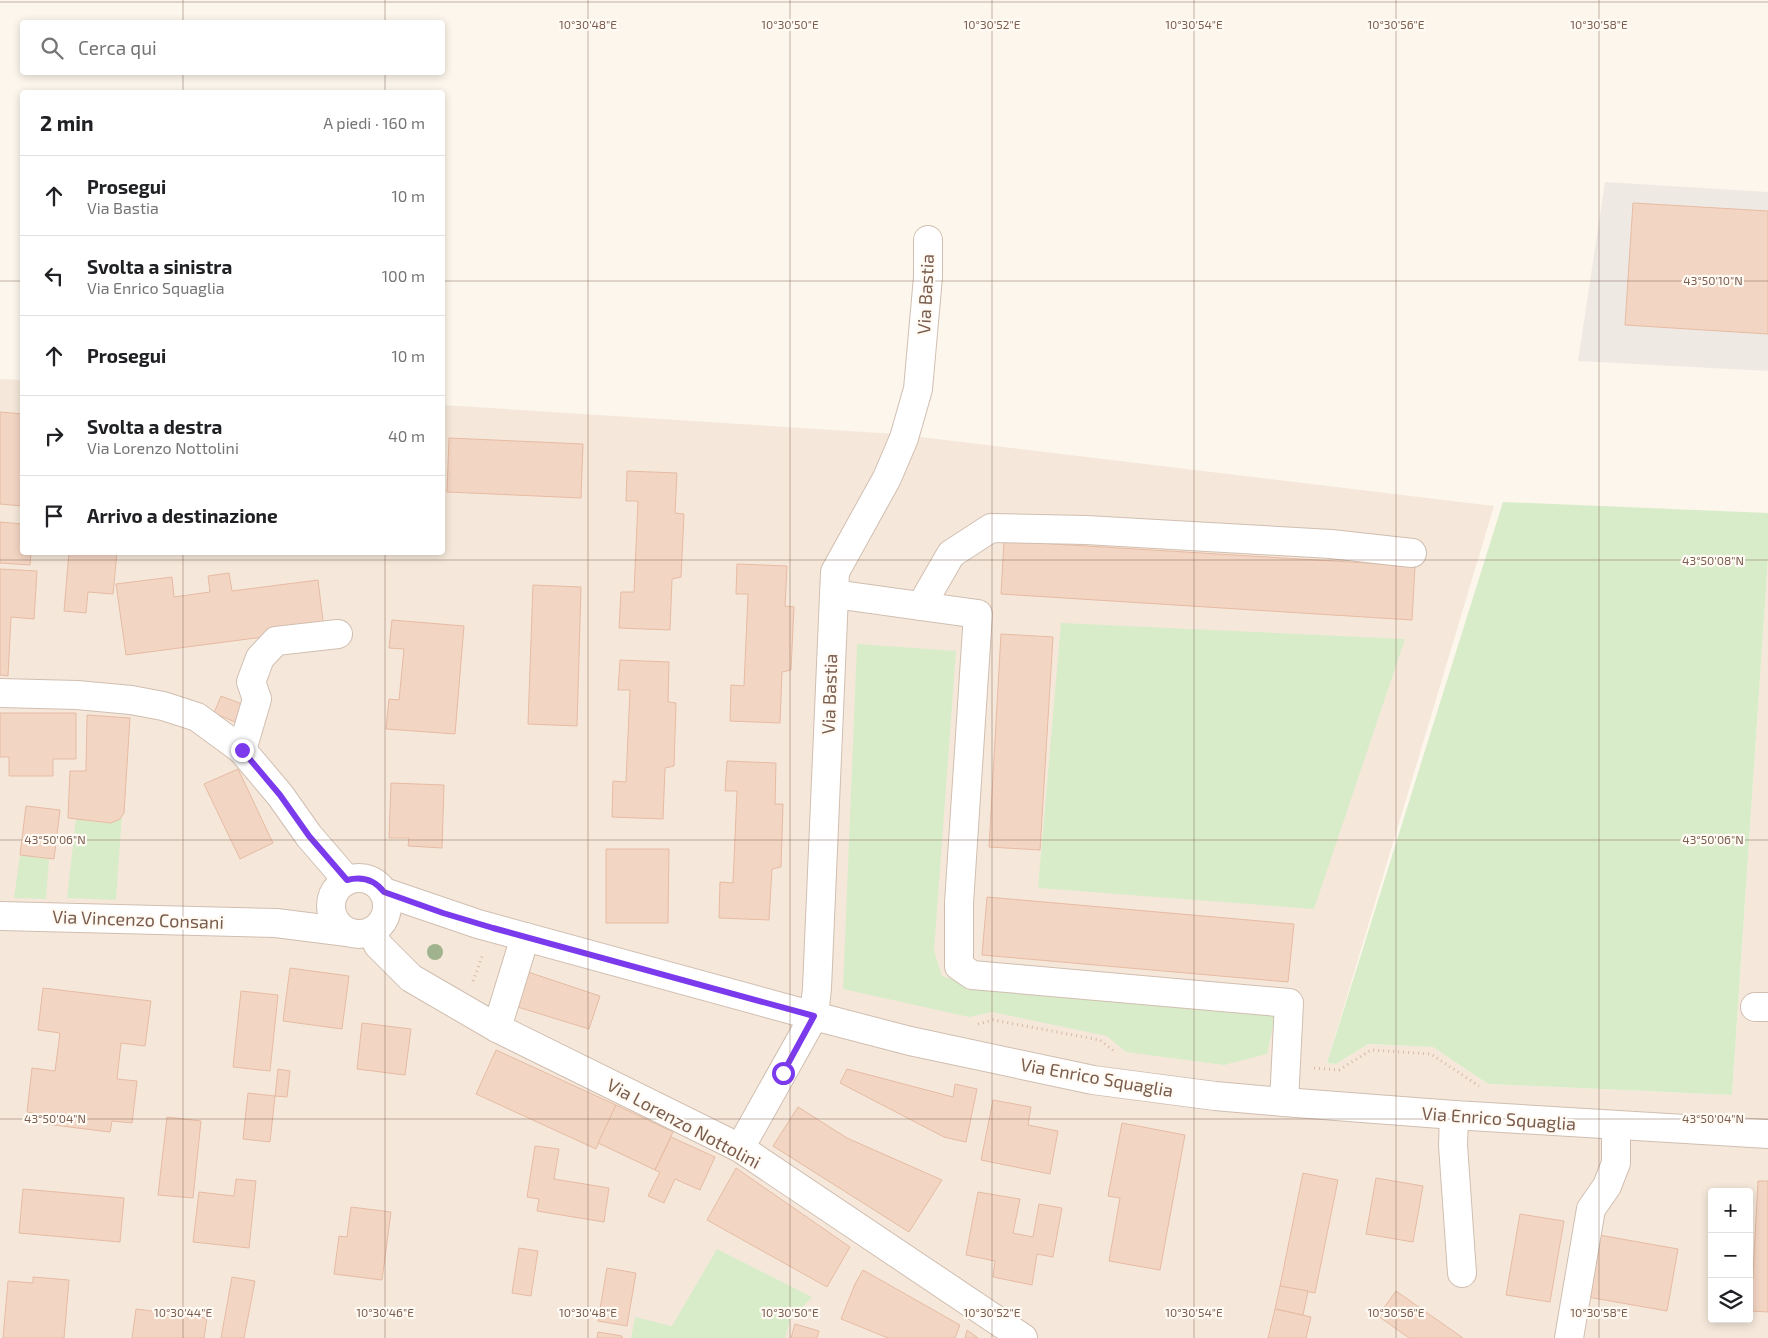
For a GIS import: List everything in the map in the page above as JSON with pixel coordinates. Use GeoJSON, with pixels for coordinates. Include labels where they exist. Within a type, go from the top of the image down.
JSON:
{"type":"FeatureCollection","features":[{"type":"Feature","properties":{"kind":"street","name":"Via Bastia"},"geometry":{"type":"LineString","coordinates":[[740,1148],[814,1016],[835,572],[887,478],[904,438],[918,389],[928,277],[928,240]]}},
{"type":"Feature","properties":{"kind":"street"},"geometry":{"type":"LineString","coordinates":[[921,606],[952,554],[991,528],[1086,530],[1321,544],[1412,553]]}},
{"type":"Feature","properties":{"kind":"street"},"geometry":{"type":"LineString","coordinates":[[834,594],[978,614],[960,903],[960,966],[972,976],[1289,1003],[1284,1102]]}},
{"type":"Feature","properties":{"kind":"street"},"geometry":{"type":"LineString","coordinates":[[242,750],[257,699],[251,682],[260,658],[276,641],[338,634]]}},
{"type":"Feature","properties":{"kind":"street"},"geometry":{"type":"LineString","coordinates":[[0,693],[77,695],[131,700],[163,706],[197,716],[242,750],[280,795],[309,836],[339,888],[363,878],[379,885],[372,918]]}},
{"type":"Feature","properties":{"kind":"street","name":"Via Lorenzo Nottolini"},"geometry":{"type":"LineString","coordinates":[[339,888],[331,913],[335,921],[340,927],[372,918],[378,945],[411,978],[496,1028],[740,1148],[1023,1338]]}},
{"type":"Feature","properties":{"kind":"street","name":"Via Vincenzo Consani"},"geometry":{"type":"LineString","coordinates":[[276,923],[306,913],[339,888]]}},
{"type":"Feature","properties":{"kind":"street","name":"Via Enrico Squaglia"},"geometry":{"type":"LineString","coordinates":[[372,918],[443,913],[910,1041],[1093,1080],[1215,1096],[1284,1102],[1454,1115],[1768,1134]]}},
{"type":"Feature","properties":{"kind":"street","name":"Via Vincenzo Consani"},"geometry":{"type":"LineString","coordinates":[[0,916],[276,923],[372,918]]}},
{"type":"Feature","properties":{"kind":"street"},"geometry":{"type":"LineString","coordinates":[[496,1028],[525,937]]}},
{"type":"Feature","properties":{"kind":"street"},"geometry":{"type":"LineString","coordinates":[[1454,1115],[1453,1145],[1462,1273]]}},
{"type":"Feature","properties":{"kind":"street"},"geometry":{"type":"LineString","coordinates":[[1569,1338],[1591,1209],[1607,1186],[1616,1164],[1616,1125]]}},
{"type":"Feature","properties":{"kind":"path"},"geometry":{"type":"LineString","coordinates":[[462,1008],[493,928]]}},
{"type":"Feature","properties":{"kind":"shaded area"},"geometry":{"type":"Polygon","coordinates":[[[1605,182],[1768,192],[1768,371],[1578,361],[1605,182]]]}},
{"type":"Feature","properties":{"kind":"shaded area"},"geometry":{"type":"Polygon","coordinates":[[[0,379],[20,380],[20,555],[445,555],[445,405],[896,434],[1494,506],[1327,1063],[1336,1064],[1368,1044],[1433,1047],[1488,1084],[1732,1095],[1768,558],[1768,1338],[0,1338],[0,379]]]}},
{"type":"Feature","properties":{"kind":"green space"},"geometry":{"type":"Polygon","coordinates":[[[1503,502],[1768,513],[1768,558],[1732,1095],[1488,1084],[1433,1047],[1368,1044],[1336,1064],[1327,1063],[1503,502]]]}},
{"type":"Feature","properties":{"kind":"green space"},"geometry":{"type":"Polygon","coordinates":[[[1061,623],[1405,639],[1314,909],[1038,888],[1061,623]]]}},
{"type":"Feature","properties":{"kind":"green space"},"geometry":{"type":"Polygon","coordinates":[[[857,644],[956,651],[934,951],[942,976],[965,984],[1276,1013],[1267,1054],[1224,1065],[1126,1052],[1107,1036],[992,1012],[969,1017],[843,989],[857,644]]]}},
{"type":"Feature","properties":{"kind":"green space"},"geometry":{"type":"Polygon","coordinates":[[[122,815],[116,900],[67,898],[76,819],[108,823],[113,822],[122,815]]]}},
{"type":"Feature","properties":{"kind":"green space"},"geometry":{"type":"Polygon","coordinates":[[[20,855],[49,859],[46,899],[14,898],[20,855]]]}},
{"type":"Feature","properties":{"kind":"green space"},"geometry":{"type":"Polygon","coordinates":[[[717,1249],[812,1297],[790,1320],[785,1338],[631,1338],[635,1317],[672,1326],[717,1249]]]}},
{"type":"Feature","properties":{"kind":"building"},"geometry":{"type":"Polygon","coordinates":[[[1633,203],[1768,211],[1768,334],[1625,325],[1633,203]]]}},
{"type":"Feature","properties":{"kind":"building"},"geometry":{"type":"Polygon","coordinates":[[[0,412],[20,414],[20,506],[0,504],[0,412]]]}},
{"type":"Feature","properties":{"kind":"building"},"geometry":{"type":"Polygon","coordinates":[[[449,438],[583,444],[581,498],[447,492],[449,438]]]}},
{"type":"Feature","properties":{"kind":"building"},"geometry":{"type":"Polygon","coordinates":[[[627,471],[677,473],[675,513],[684,514],[681,577],[672,579],[670,630],[619,628],[621,592],[634,592],[638,501],[626,501],[627,471]]]}},
{"type":"Feature","properties":{"kind":"building"},"geometry":{"type":"Polygon","coordinates":[[[0,522],[20,524],[20,555],[31,555],[30,565],[0,563],[0,522]]]}},
{"type":"Feature","properties":{"kind":"building"},"geometry":{"type":"Polygon","coordinates":[[[1004,541],[1415,566],[1412,620],[1001,594],[1004,541]]]}},
{"type":"Feature","properties":{"kind":"building"},"geometry":{"type":"Polygon","coordinates":[[[69,555],[117,555],[113,594],[88,592],[86,613],[64,611],[69,555]]]}},
{"type":"Feature","properties":{"kind":"building"},"geometry":{"type":"Polygon","coordinates":[[[737,564],[787,566],[785,606],[794,607],[791,670],[782,672],[780,723],[730,721],[731,685],[744,686],[748,594],[736,594],[737,564]]]}},
{"type":"Feature","properties":{"kind":"building"},"geometry":{"type":"Polygon","coordinates":[[[0,569],[37,571],[34,619],[11,617],[8,676],[0,675],[0,569]]]}},
{"type":"Feature","properties":{"kind":"building"},"geometry":{"type":"Polygon","coordinates":[[[229,573],[232,591],[318,580],[324,629],[126,655],[116,584],[172,577],[174,597],[210,592],[208,576],[229,573]]]}},
{"type":"Feature","properties":{"kind":"building"},"geometry":{"type":"Polygon","coordinates":[[[533,585],[581,587],[577,726],[528,724],[533,585]]]}},
{"type":"Feature","properties":{"kind":"building"},"geometry":{"type":"Polygon","coordinates":[[[392,620],[464,626],[455,734],[386,729],[389,699],[399,700],[404,649],[389,648],[392,620]]]}},
{"type":"Feature","properties":{"kind":"building"},"geometry":{"type":"Polygon","coordinates":[[[1001,634],[1053,637],[1040,850],[989,847],[1001,634]]]}},
{"type":"Feature","properties":{"kind":"building"},"geometry":{"type":"Polygon","coordinates":[[[620,660],[669,662],[668,702],[676,703],[674,766],[665,768],[663,819],[612,817],[613,781],[626,782],[630,690],[618,690],[620,660]]]}},
{"type":"Feature","properties":{"kind":"building"},"geometry":{"type":"Polygon","coordinates":[[[221,696],[242,704],[235,722],[214,713],[221,696]]]}},
{"type":"Feature","properties":{"kind":"building"},"geometry":{"type":"Polygon","coordinates":[[[0,713],[76,713],[76,759],[53,759],[53,776],[9,776],[9,757],[0,757],[0,713]]]}},
{"type":"Feature","properties":{"kind":"building"},"geometry":{"type":"Polygon","coordinates":[[[87,715],[130,718],[124,813],[120,819],[111,823],[68,818],[70,771],[86,771],[87,715]]]}},
{"type":"Feature","properties":{"kind":"building"},"geometry":{"type":"Polygon","coordinates":[[[727,761],[776,763],[775,804],[783,804],[781,867],[772,869],[769,920],[719,918],[720,882],[733,883],[737,791],[725,791],[727,761]]]}},
{"type":"Feature","properties":{"kind":"building"},"geometry":{"type":"Polygon","coordinates":[[[238,769],[273,843],[240,859],[204,784],[238,769]]]}},
{"type":"Feature","properties":{"kind":"building"},"geometry":{"type":"Polygon","coordinates":[[[391,783],[444,785],[442,848],[408,846],[409,838],[389,838],[391,783]]]}},
{"type":"Feature","properties":{"kind":"building"},"geometry":{"type":"Polygon","coordinates":[[[26,806],[60,810],[54,859],[20,855],[26,806]]]}},
{"type":"Feature","properties":{"kind":"building"},"geometry":{"type":"Polygon","coordinates":[[[606,849],[669,849],[668,923],[606,923],[606,849]]]}},
{"type":"Feature","properties":{"kind":"building"},"geometry":{"type":"Polygon","coordinates":[[[987,897],[1294,924],[1288,982],[982,955],[987,897]]]}},
{"type":"Feature","properties":{"kind":"building"},"geometry":{"type":"Polygon","coordinates":[[[290,968],[349,976],[342,1029],[283,1021],[290,968]]]}},
{"type":"Feature","properties":{"kind":"building"},"geometry":{"type":"Polygon","coordinates":[[[522,970],[600,996],[589,1029],[511,1005],[522,970]]]}},
{"type":"Feature","properties":{"kind":"building"},"geometry":{"type":"Polygon","coordinates":[[[43,988],[151,1001],[145,1046],[121,1043],[117,1079],[137,1081],[132,1123],[112,1121],[110,1132],[45,1124],[46,1115],[27,1112],[32,1068],[55,1071],[60,1033],[38,1030],[43,988]]]}},
{"type":"Feature","properties":{"kind":"building"},"geometry":{"type":"Polygon","coordinates":[[[241,991],[278,995],[270,1071],[233,1067],[241,991]]]}},
{"type":"Feature","properties":{"kind":"building"},"geometry":{"type":"Polygon","coordinates":[[[362,1023],[411,1029],[405,1075],[357,1069],[362,1023]]]}},
{"type":"Feature","properties":{"kind":"building"},"geometry":{"type":"Polygon","coordinates":[[[496,1050],[616,1105],[596,1149],[476,1094],[496,1050]]]}},
{"type":"Feature","properties":{"kind":"building"},"geometry":{"type":"Polygon","coordinates":[[[278,1069],[290,1071],[287,1097],[275,1096],[278,1069]]]}},
{"type":"Feature","properties":{"kind":"building"},"geometry":{"type":"Polygon","coordinates":[[[847,1069],[953,1097],[955,1084],[977,1089],[966,1142],[944,1137],[840,1083],[847,1069]]]}},
{"type":"Feature","properties":{"kind":"building"},"geometry":{"type":"Polygon","coordinates":[[[248,1093],[275,1096],[270,1142],[243,1139],[248,1093]]]}},
{"type":"Feature","properties":{"kind":"building"},"geometry":{"type":"Polygon","coordinates":[[[993,1100],[1031,1107],[1028,1125],[1058,1131],[1050,1174],[981,1160],[993,1100]]]}},
{"type":"Feature","properties":{"kind":"building"},"geometry":{"type":"Polygon","coordinates":[[[616,1105],[673,1132],[655,1170],[598,1143],[616,1105]]]}},
{"type":"Feature","properties":{"kind":"building"},"geometry":{"type":"Polygon","coordinates":[[[798,1107],[847,1138],[942,1180],[909,1232],[773,1146],[798,1107]]]}},
{"type":"Feature","properties":{"kind":"building"},"geometry":{"type":"Polygon","coordinates":[[[167,1117],[201,1121],[193,1198],[158,1195],[167,1117]]]}},
{"type":"Feature","properties":{"kind":"building"},"geometry":{"type":"Polygon","coordinates":[[[1122,1123],[1185,1135],[1160,1270],[1109,1261],[1120,1198],[1108,1196],[1122,1123]]]}},
{"type":"Feature","properties":{"kind":"building"},"geometry":{"type":"Polygon","coordinates":[[[671,1137],[715,1157],[700,1190],[675,1179],[664,1203],[648,1196],[660,1172],[655,1170],[671,1137]]]}},
{"type":"Feature","properties":{"kind":"building"},"geometry":{"type":"Polygon","coordinates":[[[535,1146],[559,1149],[554,1179],[609,1188],[604,1222],[537,1211],[539,1199],[527,1197],[535,1146]]]}},
{"type":"Feature","properties":{"kind":"building"},"geometry":{"type":"Polygon","coordinates":[[[736,1168],[850,1247],[827,1287],[707,1220],[736,1168]]]}},
{"type":"Feature","properties":{"kind":"building"},"geometry":{"type":"Polygon","coordinates":[[[1303,1173],[1338,1180],[1315,1293],[1280,1286],[1303,1173]]]}},
{"type":"Feature","properties":{"kind":"building"},"geometry":{"type":"Polygon","coordinates":[[[1376,1178],[1423,1186],[1413,1242],[1366,1234],[1376,1178]]]}},
{"type":"Feature","properties":{"kind":"building"},"geometry":{"type":"Polygon","coordinates":[[[236,1179],[256,1181],[249,1248],[193,1242],[199,1192],[234,1196],[236,1179]]]}},
{"type":"Feature","properties":{"kind":"building"},"geometry":{"type":"Polygon","coordinates":[[[1758,1181],[1768,1181],[1768,1312],[1753,1311],[1758,1181]]]}},
{"type":"Feature","properties":{"kind":"building"},"geometry":{"type":"Polygon","coordinates":[[[23,1189],[124,1198],[120,1242],[19,1233],[23,1189]]]}},
{"type":"Feature","properties":{"kind":"building"},"geometry":{"type":"Polygon","coordinates":[[[978,1192],[1020,1199],[1013,1233],[1033,1237],[1039,1204],[1062,1208],[1053,1257],[1037,1254],[1032,1285],[993,1277],[995,1261],[966,1255],[978,1192]]]}},
{"type":"Feature","properties":{"kind":"building"},"geometry":{"type":"Polygon","coordinates":[[[351,1207],[391,1212],[382,1280],[334,1274],[339,1236],[347,1237],[351,1207]]]}},
{"type":"Feature","properties":{"kind":"building"},"geometry":{"type":"Polygon","coordinates":[[[1520,1214],[1564,1221],[1550,1302],[1506,1295],[1520,1214]]]}},
{"type":"Feature","properties":{"kind":"building"},"geometry":{"type":"Polygon","coordinates":[[[1599,1235],[1678,1249],[1667,1311],[1588,1297],[1599,1235]]]}},
{"type":"Feature","properties":{"kind":"building"},"geometry":{"type":"Polygon","coordinates":[[[519,1248],[538,1251],[531,1296],[512,1293],[519,1248]]]}},
{"type":"Feature","properties":{"kind":"building"},"geometry":{"type":"Polygon","coordinates":[[[607,1268],[636,1273],[627,1326],[598,1321],[607,1268]]]}},
{"type":"Feature","properties":{"kind":"building"},"geometry":{"type":"Polygon","coordinates":[[[863,1270],[960,1325],[955,1338],[888,1338],[841,1319],[855,1284],[863,1270]]]}},
{"type":"Feature","properties":{"kind":"building"},"geometry":{"type":"Polygon","coordinates":[[[33,1277],[69,1280],[64,1338],[3,1338],[8,1281],[33,1283],[33,1277]]]}},
{"type":"Feature","properties":{"kind":"building"},"geometry":{"type":"Polygon","coordinates":[[[232,1277],[255,1281],[244,1338],[221,1338],[232,1277]]]}},
{"type":"Feature","properties":{"kind":"building"},"geometry":{"type":"Polygon","coordinates":[[[1280,1286],[1308,1291],[1303,1315],[1275,1309],[1280,1286]]]}},
{"type":"Feature","properties":{"kind":"building"},"geometry":{"type":"Polygon","coordinates":[[[1396,1291],[1463,1338],[1409,1338],[1378,1316],[1396,1291]]]}},
{"type":"Feature","properties":{"kind":"building"},"geometry":{"type":"Polygon","coordinates":[[[136,1309],[207,1318],[204,1338],[132,1338],[136,1309]]]}},
{"type":"Feature","properties":{"kind":"building"},"geometry":{"type":"Polygon","coordinates":[[[1275,1309],[1311,1317],[1306,1338],[1268,1338],[1275,1309]]]}},
{"type":"Feature","properties":{"kind":"building"},"geometry":{"type":"Polygon","coordinates":[[[795,1324],[819,1331],[817,1338],[791,1338],[795,1324]]]}},
{"type":"Feature","properties":{"kind":"building"},"geometry":{"type":"Polygon","coordinates":[[[967,1330],[978,1338],[965,1338],[967,1330]]]}},
{"type":"Feature","properties":{"kind":"building"},"geometry":{"type":"Polygon","coordinates":[[[598,1332],[622,1336],[622,1338],[597,1338],[598,1332]]]}},
{"type":"Feature","properties":{"kind":"route"},"geometry":{"type":"LineString","coordinates":[[242,750],[280,795],[309,836],[347,880],[363,878],[371,880],[379,885],[384,892],[456,917],[814,1016],[783,1073]]}}]}
